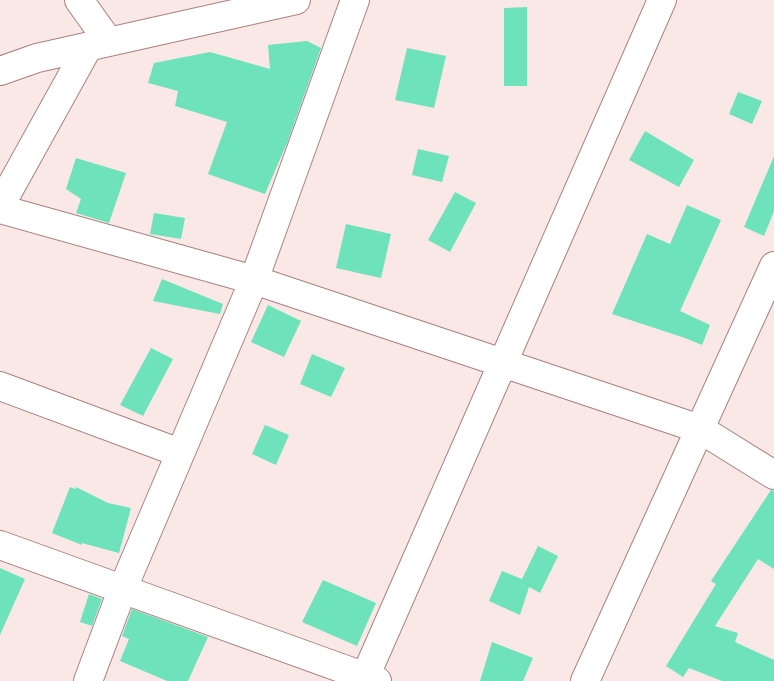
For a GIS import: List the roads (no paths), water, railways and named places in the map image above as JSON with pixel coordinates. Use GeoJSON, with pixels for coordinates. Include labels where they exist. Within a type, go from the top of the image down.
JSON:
{"type":"FeatureCollection","features":[{"type":"Feature","properties":{"kind":"street"},"geometry":{"type":"LineString","coordinates":[[80,0],[98,44]]}},
{"type":"Feature","properties":{"kind":"street"},"geometry":{"type":"LineString","coordinates":[[0,71],[37,58],[296,0]]}},
{"type":"Feature","properties":{"kind":"street"},"geometry":{"type":"LineString","coordinates":[[88,681],[122,588],[254,280],[355,0]]}},
{"type":"Feature","properties":{"kind":"street"},"geometry":{"type":"LineString","coordinates":[[0,545],[371,679],[503,364],[662,0]]}},
{"type":"Feature","properties":{"kind":"street"},"geometry":{"type":"LineString","coordinates":[[98,44],[0,207],[254,280],[700,429],[774,476]]}},
{"type":"Feature","properties":{"kind":"street"},"geometry":{"type":"LineString","coordinates":[[585,681],[774,266]]}},
{"type":"Feature","properties":{"kind":"street"},"geometry":{"type":"LineString","coordinates":[[0,386],[180,453]]}}]}
